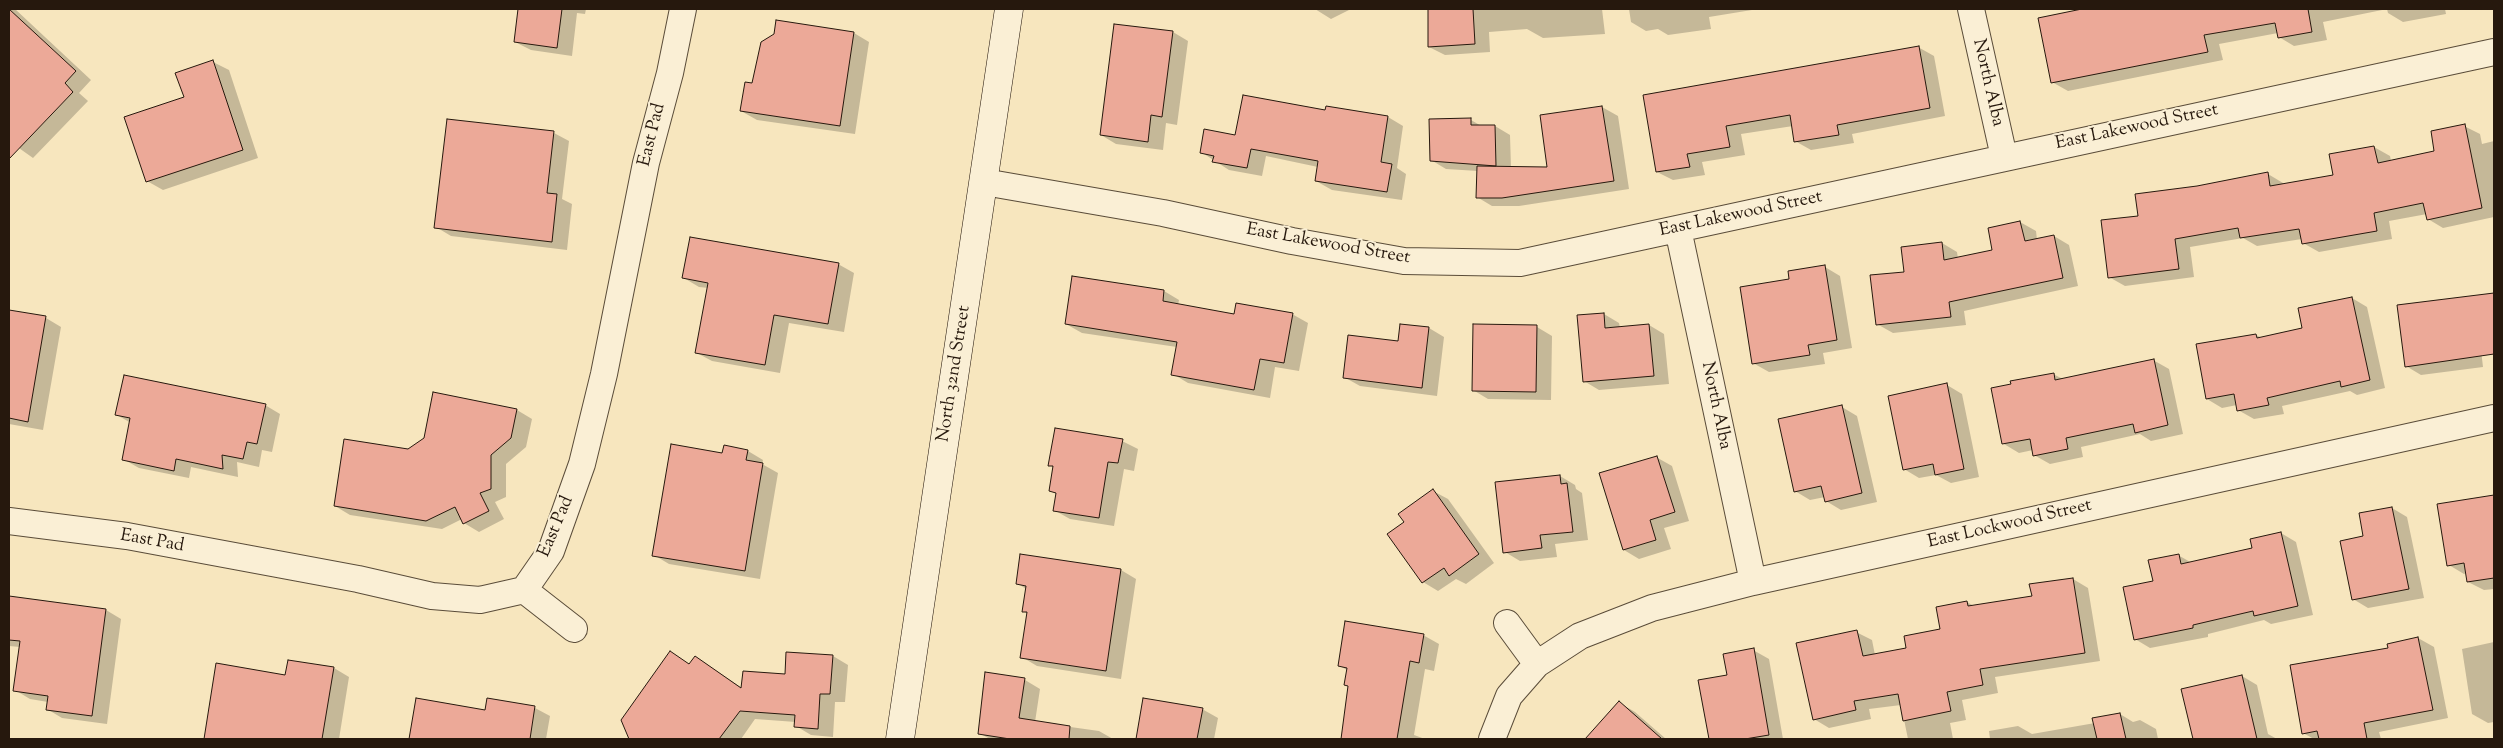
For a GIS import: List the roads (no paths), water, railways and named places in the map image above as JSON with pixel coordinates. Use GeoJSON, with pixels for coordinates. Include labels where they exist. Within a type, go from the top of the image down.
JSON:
{"type":"FeatureCollection","features":[{"type":"Feature","properties":{"kind":"street","name":"East Pad"},"geometry":{"type":"LineString","coordinates":[[9,521],[127,536],[358,579],[432,596],[480,600],[524,590],[551,551],[582,464],[604,374],[646,163],[670,73],[682,9]]}},
{"type":"Feature","properties":{"kind":"street","name":"North 32nd Street"},"geometry":{"type":"LineString","coordinates":[[900,739],[1009,9]]}},
{"type":"Feature","properties":{"kind":"street","name":"North Alba"},"geometry":{"type":"LineString","coordinates":[[1971,9],[2004,157]]}},
{"type":"Feature","properties":{"kind":"street","name":"East Lakewood Street"},"geometry":{"type":"LineString","coordinates":[[984,182],[1163,213],[1292,241],[1404,261],[1520,263],[2494,52]]}},
{"type":"Feature","properties":{"kind":"street","name":"North Alba"},"geometry":{"type":"LineString","coordinates":[[1678,229],[1753,582]]}},
{"type":"Feature","properties":{"kind":"street","name":"East Lockwood Street"},"geometry":{"type":"LineString","coordinates":[[1492,739],[1510,696],[1538,664],[1580,636],[1652,608],[1753,582],[2494,418]]}},
{"type":"Feature","properties":{"kind":"street"},"geometry":{"type":"LineString","coordinates":[[524,590],[574,629]]}},
{"type":"Feature","properties":{"kind":"street"},"geometry":{"type":"LineString","coordinates":[[1507,623],[1538,664]]}}]}
